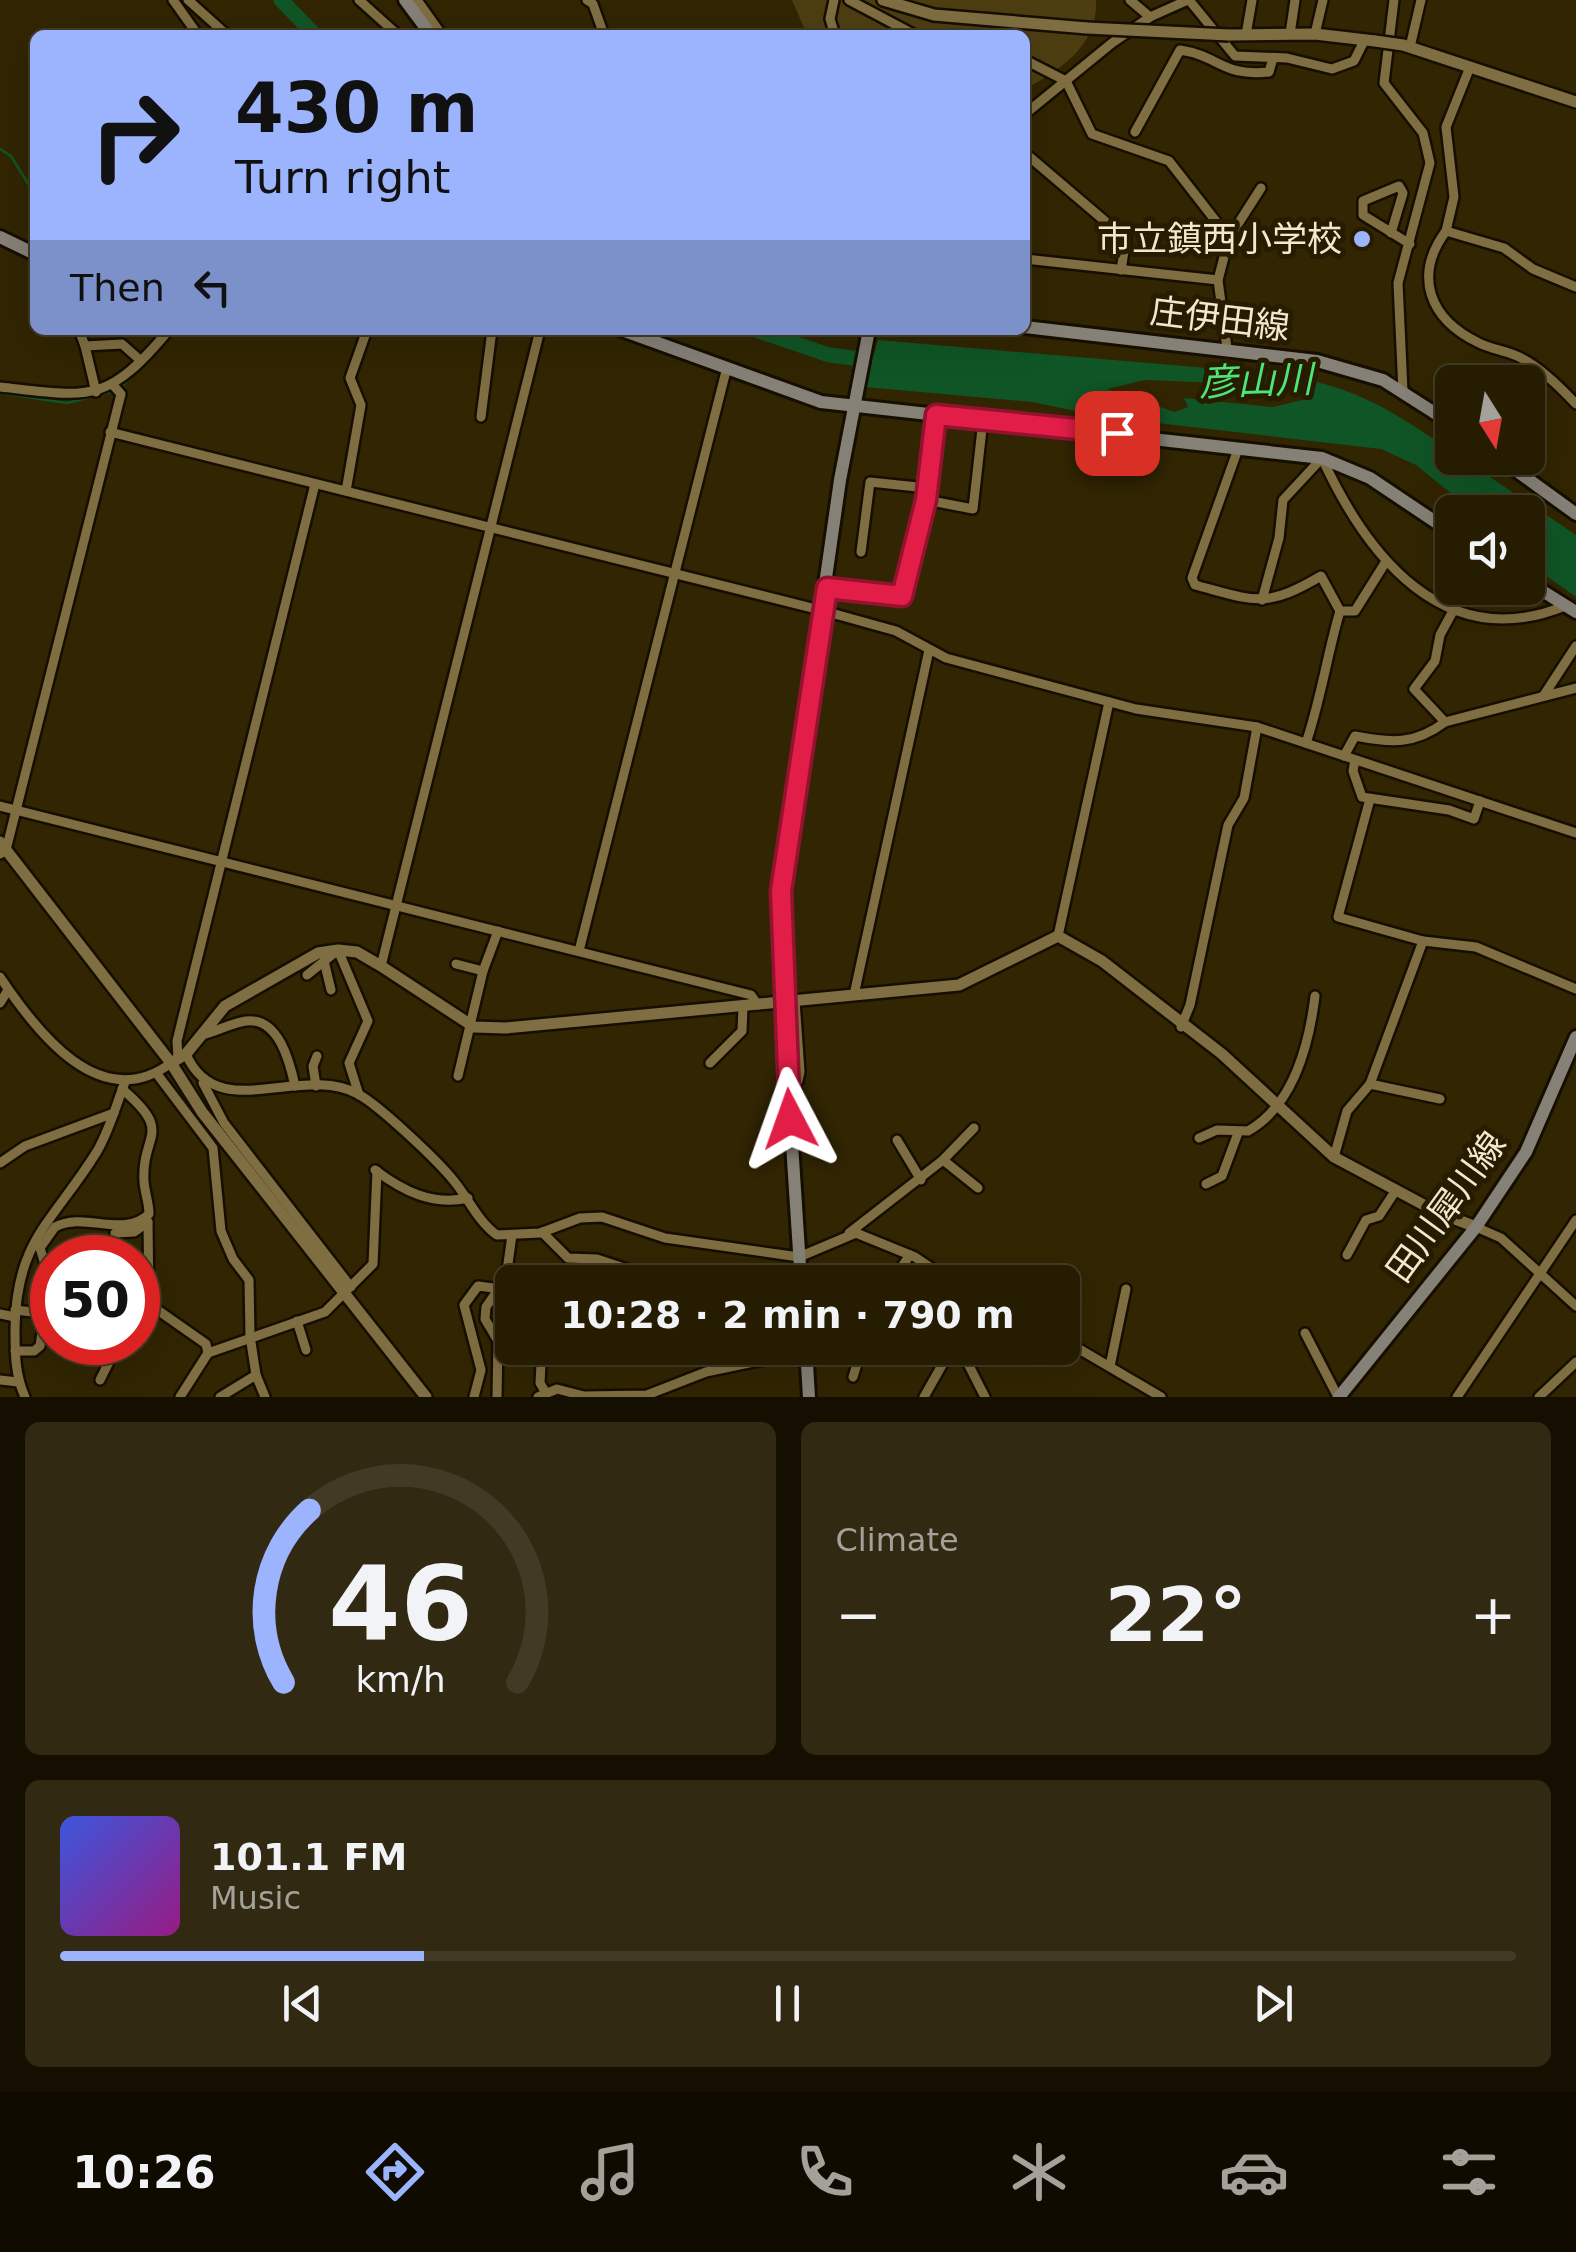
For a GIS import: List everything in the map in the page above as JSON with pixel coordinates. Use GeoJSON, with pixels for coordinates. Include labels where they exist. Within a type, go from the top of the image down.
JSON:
{"type":"FeatureCollection","features":[{"type":"Feature","properties":{"kind":"main road"},"geometry":{"type":"LineString","coordinates":[[405,0],[427,30]]}},
{"type":"Feature","properties":{"kind":"main road"},"geometry":{"type":"LineString","coordinates":[[0,237],[30,250]]}},
{"type":"Feature","properties":{"kind":"main road","name":"庄伊田線"},"geometry":{"type":"LineString","coordinates":[[1030,328],[1317,360],[1363,372],[1403,391],[1435,413]]}},
{"type":"Feature","properties":{"kind":"main road"},"geometry":{"type":"LineString","coordinates":[[637,335],[798,396],[856,406],[1322,458],[1370,478],[1435,522]]}},
{"type":"Feature","properties":{"kind":"main road"},"geometry":{"type":"LineString","coordinates":[[800,1265],[781,891],[840,480],[867,335]]}},
{"type":"Feature","properties":{"kind":"main road"},"geometry":{"type":"LineString","coordinates":[[1522,475],[1576,514]]}},
{"type":"Feature","properties":{"kind":"main road"},"geometry":{"type":"LineString","coordinates":[[1545,593],[1571,609]]}},
{"type":"Feature","properties":{"kind":"main road","name":"田川犀川線"},"geometry":{"type":"LineString","coordinates":[[1338,1397],[1476,1227],[1526,1152],[1576,1037]]}},
{"type":"Feature","properties":{"kind":"main road"},"geometry":{"type":"LineString","coordinates":[[807,1365],[809,1397]]}},
{"type":"Feature","properties":{"kind":"street"},"geometry":{"type":"LineString","coordinates":[[174,0],[195,30]]}},
{"type":"Feature","properties":{"kind":"street"},"geometry":{"type":"LineString","coordinates":[[188,0],[221,30]]}},
{"type":"Feature","properties":{"kind":"street"},"geometry":{"type":"LineString","coordinates":[[359,0],[392,30]]}},
{"type":"Feature","properties":{"kind":"street"},"geometry":{"type":"LineString","coordinates":[[417,0],[438,30]]}},
{"type":"Feature","properties":{"kind":"street"},"geometry":{"type":"LineString","coordinates":[[587,0],[602,30]]}},
{"type":"Feature","properties":{"kind":"street"},"geometry":{"type":"LineString","coordinates":[[833,30],[830,20],[834,0]]}},
{"type":"Feature","properties":{"kind":"street"},"geometry":{"type":"LineString","coordinates":[[849,0],[906,30]]}},
{"type":"Feature","properties":{"kind":"street"},"geometry":{"type":"LineString","coordinates":[[883,0],[934,15],[1088,28],[1246,36],[1315,34],[1370,40],[1406,46],[1576,102]]}},
{"type":"Feature","properties":{"kind":"street"},"geometry":{"type":"LineString","coordinates":[[1130,0],[1150,17]]}},
{"type":"Feature","properties":{"kind":"street"},"geometry":{"type":"LineString","coordinates":[[1030,110],[1150,17],[1188,0],[1235,56],[1273,58],[1332,69],[1345,67],[1370,40]]}},
{"type":"Feature","properties":{"kind":"street"},"geometry":{"type":"LineString","coordinates":[[1246,36],[1252,0]]}},
{"type":"Feature","properties":{"kind":"street"},"geometry":{"type":"LineString","coordinates":[[1290,34],[1295,0]]}},
{"type":"Feature","properties":{"kind":"street"},"geometry":{"type":"LineString","coordinates":[[1315,34],[1324,0]]}},
{"type":"Feature","properties":{"kind":"street"},"geometry":{"type":"LineString","coordinates":[[1394,0],[1384,83],[1423,134],[1430,164],[1398,283],[1403,391]]}},
{"type":"Feature","properties":{"kind":"street"},"geometry":{"type":"LineString","coordinates":[[1406,46],[1422,0]]}},
{"type":"Feature","properties":{"kind":"street"},"geometry":{"type":"LineString","coordinates":[[1135,132],[1180,50],[1202,53],[1223,69],[1247,74],[1269,72],[1273,58]]}},
{"type":"Feature","properties":{"kind":"street"},"geometry":{"type":"LineString","coordinates":[[1030,63],[1066,82],[1092,134],[1169,161],[1229,238]]}},
{"type":"Feature","properties":{"kind":"street"},"geometry":{"type":"LineString","coordinates":[[1470,67],[1446,128],[1454,197],[1446,231],[1431,252],[1425,274],[1434,302],[1473,340],[1522,358],[1576,404]]}},
{"type":"Feature","properties":{"kind":"street"},"geometry":{"type":"LineString","coordinates":[[1030,157],[1126,239],[1122,270]]}},
{"type":"Feature","properties":{"kind":"street"},"geometry":{"type":"LineString","coordinates":[[1392,233],[1403,193],[1400,186],[1363,201],[1363,216],[1410,244]]}},
{"type":"Feature","properties":{"kind":"street"},"geometry":{"type":"LineString","coordinates":[[1227,348],[1218,280],[1229,238],[1261,188]]}},
{"type":"Feature","properties":{"kind":"street"},"geometry":{"type":"LineString","coordinates":[[1446,231],[1504,248],[1533,269],[1576,287]]}},
{"type":"Feature","properties":{"kind":"street"},"geometry":{"type":"LineString","coordinates":[[1030,260],[1218,280]]}},
{"type":"Feature","properties":{"kind":"street"},"geometry":{"type":"LineString","coordinates":[[81,335],[96,392]]}},
{"type":"Feature","properties":{"kind":"street"},"geometry":{"type":"LineString","coordinates":[[163,335],[115,388],[110,432],[16,810],[2,849],[202,1082],[224,1123],[426,1397]]}},
{"type":"Feature","properties":{"kind":"street"},"geometry":{"type":"LineString","coordinates":[[346,492],[360,406],[350,378],[365,335]]}},
{"type":"Feature","properties":{"kind":"street"},"geometry":{"type":"LineString","coordinates":[[482,417],[491,335]]}},
{"type":"Feature","properties":{"kind":"street"},"geometry":{"type":"LineString","coordinates":[[381,966],[539,335]]}},
{"type":"Feature","properties":{"kind":"street"},"geometry":{"type":"LineString","coordinates":[[85,346],[122,344],[140,360]]}},
{"type":"Feature","properties":{"kind":"street"},"geometry":{"type":"LineString","coordinates":[[579,951],[726,370]]}},
{"type":"Feature","properties":{"kind":"street"},"geometry":{"type":"LineString","coordinates":[[0,387],[80,396],[115,388]]}},
{"type":"Feature","properties":{"kind":"street"},"geometry":{"type":"LineString","coordinates":[[827,588],[902,596],[926,494],[936,415]]}},
{"type":"Feature","properties":{"kind":"street"},"geometry":{"type":"LineString","coordinates":[[861,552],[870,482],[973,509],[982,420]]}},
{"type":"Feature","properties":{"kind":"street"},"geometry":{"type":"LineString","coordinates":[[110,432],[824,611],[896,631],[929,650],[1109,702],[1257,727],[1576,833]]}},
{"type":"Feature","properties":{"kind":"street"},"geometry":{"type":"LineString","coordinates":[[1238,449],[1192,578],[1194,584],[1221,594],[1262,600],[1284,598],[1321,576],[1340,611],[1328,651],[1327,679],[1306,744]]}},
{"type":"Feature","properties":{"kind":"street"},"geometry":{"type":"LineString","coordinates":[[1262,600],[1279,538],[1282,500],[1322,458],[1385,563],[1453,611],[1487,619],[1571,609]]}},
{"type":"Feature","properties":{"kind":"street"},"geometry":{"type":"LineString","coordinates":[[316,484],[177,1041],[178,1058],[202,1112],[349,1289]]}},
{"type":"Feature","properties":{"kind":"street"},"geometry":{"type":"LineString","coordinates":[[1340,611],[1355,611],[1385,563]]}},
{"type":"Feature","properties":{"kind":"street"},"geometry":{"type":"LineString","coordinates":[[1445,722],[1414,690],[1435,661],[1440,635],[1453,611]]}},
{"type":"Feature","properties":{"kind":"street"},"geometry":{"type":"LineString","coordinates":[[1544,695],[1576,646]]}},
{"type":"Feature","properties":{"kind":"street"},"geometry":{"type":"LineString","coordinates":[[854,995],[929,650]]}},
{"type":"Feature","properties":{"kind":"street"},"geometry":{"type":"LineString","coordinates":[[1344,756],[1356,736],[1400,743],[1431,734],[1445,722],[1576,688]]}},
{"type":"Feature","properties":{"kind":"street"},"geometry":{"type":"LineString","coordinates":[[1058,936],[1109,702]]}},
{"type":"Feature","properties":{"kind":"street"},"geometry":{"type":"LineString","coordinates":[[1181,1027],[1190,1005],[1228,824],[1244,798],[1257,727]]}},
{"type":"Feature","properties":{"kind":"street"},"geometry":{"type":"LineString","coordinates":[[1356,760],[1358,791],[1370,799],[1438,808],[1474,819],[1480,801]]}},
{"type":"Feature","properties":{"kind":"street"},"geometry":{"type":"LineString","coordinates":[[1370,799],[1338,917],[1423,941],[1476,947],[1576,990]]}},
{"type":"Feature","properties":{"kind":"street"},"geometry":{"type":"LineString","coordinates":[[0,806],[751,995],[758,1005]]}},
{"type":"Feature","properties":{"kind":"street"},"geometry":{"type":"LineString","coordinates":[[458,1076],[468,1023],[498,930]]}},
{"type":"Feature","properties":{"kind":"street"},"geometry":{"type":"LineString","coordinates":[[123,1085],[157,1074],[201,1036],[225,1006],[318,953],[357,952],[468,1023],[506,1028],[959,985],[1058,936]]}},
{"type":"Feature","properties":{"kind":"street"},"geometry":{"type":"LineString","coordinates":[[1058,936],[1102,960],[1181,1027],[1222,1054],[1334,1156],[1396,1190],[1501,1238],[1539,1277],[1576,1306]]}},
{"type":"Feature","properties":{"kind":"street"},"geometry":{"type":"LineString","coordinates":[[1334,1156],[1347,1111],[1370,1084],[1423,941]]}},
{"type":"Feature","properties":{"kind":"street"},"geometry":{"type":"LineString","coordinates":[[307,975],[338,950]]}},
{"type":"Feature","properties":{"kind":"street"},"geometry":{"type":"LineString","coordinates":[[338,950],[368,1021],[349,1062],[359,1094]]}},
{"type":"Feature","properties":{"kind":"street"},"geometry":{"type":"LineString","coordinates":[[324,961],[332,990]]}},
{"type":"Feature","properties":{"kind":"street"},"geometry":{"type":"LineString","coordinates":[[456,964],[482,972]]}},
{"type":"Feature","properties":{"kind":"street"},"geometry":{"type":"LineString","coordinates":[[0,977],[60,1052],[123,1085],[146,1109],[152,1144],[144,1178],[149,1235]]}},
{"type":"Feature","properties":{"kind":"street"},"geometry":{"type":"LineString","coordinates":[[0,1004],[8,990]]}},
{"type":"Feature","properties":{"kind":"street"},"geometry":{"type":"LineString","coordinates":[[1199,1138],[1216,1130],[1238,1133],[1256,1126],[1275,1106],[1302,1062],[1316,996]]}},
{"type":"Feature","properties":{"kind":"street"},"geometry":{"type":"LineString","coordinates":[[710,1063],[742,1031],[743,1007]]}},
{"type":"Feature","properties":{"kind":"street"},"geometry":{"type":"LineString","coordinates":[[201,1036],[244,1022],[260,1023],[282,1044],[295,1086]]}},
{"type":"Feature","properties":{"kind":"street"},"geometry":{"type":"LineString","coordinates":[[316,1086],[313,1066],[317,1056]]}},
{"type":"Feature","properties":{"kind":"street"},"geometry":{"type":"LineString","coordinates":[[157,1074],[213,1148],[221,1231],[232,1259],[249,1280],[250,1336],[256,1375],[266,1397]]}},
{"type":"Feature","properties":{"kind":"street"},"geometry":{"type":"LineString","coordinates":[[202,1082],[227,1089],[316,1086],[359,1094],[447,1172],[490,1230],[512,1236],[542,1232],[580,1218],[602,1217],[664,1238],[799,1256],[846,1234],[921,1180],[974,1128]]}},
{"type":"Feature","properties":{"kind":"street"},"geometry":{"type":"LineString","coordinates":[[1370,1084],[1440,1098]]}},
{"type":"Feature","properties":{"kind":"street"},"geometry":{"type":"LineString","coordinates":[[25,1397],[18,1382],[15,1350],[20,1270],[48,1220],[98,1150],[123,1085]]}},
{"type":"Feature","properties":{"kind":"street"},"geometry":{"type":"LineString","coordinates":[[0,1163],[25,1146],[114,1113]]}},
{"type":"Feature","properties":{"kind":"street"},"geometry":{"type":"LineString","coordinates":[[1206,1184],[1222,1176],[1238,1133]]}},
{"type":"Feature","properties":{"kind":"street"},"geometry":{"type":"LineString","coordinates":[[896,1140],[921,1180]]}},
{"type":"Feature","properties":{"kind":"street"},"geometry":{"type":"LineString","coordinates":[[943,1160],[978,1188]]}},
{"type":"Feature","properties":{"kind":"street"},"geometry":{"type":"LineString","coordinates":[[180,1397],[208,1353],[325,1312],[375,1259],[376,1170],[404,1192],[449,1202],[468,1198]]}},
{"type":"Feature","properties":{"kind":"street"},"geometry":{"type":"LineString","coordinates":[[1347,1256],[1366,1220],[1379,1216],[1396,1190]]}},
{"type":"Feature","properties":{"kind":"street"},"geometry":{"type":"LineString","coordinates":[[48,1220],[132,1225],[149,1218]]}},
{"type":"Feature","properties":{"kind":"street"},"geometry":{"type":"LineString","coordinates":[[114,1233],[134,1232],[149,1218]]}},
{"type":"Feature","properties":{"kind":"street"},"geometry":{"type":"LineString","coordinates":[[47,1235],[64,1222]]}},
{"type":"Feature","properties":{"kind":"street"},"geometry":{"type":"LineString","coordinates":[[1457,1397],[1575,1223]]}},
{"type":"Feature","properties":{"kind":"street"},"geometry":{"type":"LineString","coordinates":[[542,1232],[568,1258],[596,1259],[614,1265]]}},
{"type":"Feature","properties":{"kind":"street"},"geometry":{"type":"LineString","coordinates":[[846,1234],[856,1233],[926,1265]]}},
{"type":"Feature","properties":{"kind":"street"},"geometry":{"type":"LineString","coordinates":[[506,1265],[512,1236]]}},
{"type":"Feature","properties":{"kind":"street"},"geometry":{"type":"LineString","coordinates":[[903,1265],[910,1255]]}},
{"type":"Feature","properties":{"kind":"street"},"geometry":{"type":"LineString","coordinates":[[474,1397],[481,1370],[464,1305],[478,1286],[495,1288]]}},
{"type":"Feature","properties":{"kind":"street"},"geometry":{"type":"LineString","coordinates":[[1110,1366],[1126,1289]]}},
{"type":"Feature","properties":{"kind":"street"},"geometry":{"type":"LineString","coordinates":[[495,1296],[486,1307],[485,1320],[495,1337]]}},
{"type":"Feature","properties":{"kind":"street"},"geometry":{"type":"LineString","coordinates":[[160,1312],[206,1344],[208,1353]]}},
{"type":"Feature","properties":{"kind":"street"},"geometry":{"type":"LineString","coordinates":[[0,1314],[41,1313],[44,1318],[40,1346],[34,1351],[15,1350]]}},
{"type":"Feature","properties":{"kind":"street"},"geometry":{"type":"LineString","coordinates":[[297,1321],[306,1350]]}},
{"type":"Feature","properties":{"kind":"street"},"geometry":{"type":"LineString","coordinates":[[1305,1333],[1338,1397]]}},
{"type":"Feature","properties":{"kind":"street"},"geometry":{"type":"LineString","coordinates":[[924,1397],[950,1352],[960,1348],[984,1397]]}},
{"type":"Feature","properties":{"kind":"street"},"geometry":{"type":"LineString","coordinates":[[1080,1349],[1162,1397]]}},
{"type":"Feature","properties":{"kind":"street"},"geometry":{"type":"LineString","coordinates":[[1539,1397],[1576,1362]]}},
{"type":"Feature","properties":{"kind":"street"},"geometry":{"type":"LineString","coordinates":[[100,1380],[108,1365]]}},
{"type":"Feature","properties":{"kind":"street"},"geometry":{"type":"LineString","coordinates":[[497,1397],[498,1365]]}},
{"type":"Feature","properties":{"kind":"street"},"geometry":{"type":"LineString","coordinates":[[541,1365],[542,1395],[557,1390],[584,1396],[674,1391],[706,1372],[736,1365]]}},
{"type":"Feature","properties":{"kind":"street"},"geometry":{"type":"LineString","coordinates":[[853,1377],[857,1365]]}},
{"type":"Feature","properties":{"kind":"street"},"geometry":{"type":"LineString","coordinates":[[220,1397],[256,1375]]}},
{"type":"Feature","properties":{"kind":"street"},"geometry":{"type":"LineString","coordinates":[[0,1380],[18,1382]]}},
{"type":"Feature","properties":{"kind":"shaded area"},"geometry":{"type":"Polygon","coordinates":[[[792,0],[1096,0],[1095,16],[1084,43],[1063,65],[1030,86],[1030,30],[805,30],[792,0]]]}},
{"type":"Feature","properties":{"kind":"water"},"geometry":{"type":"Polygon","coordinates":[[[878,340],[1278,374],[1329,385],[1370,401],[1409,423],[1435,440],[1435,475],[1487,475],[1517,495],[1453,495],[1416,465],[1381,449],[1105,417],[1032,402],[865,387],[878,340]],[[1145,380],[1107,389],[1175,412],[1188,407],[1184,398],[1273,407],[1306,399],[1292,386],[1145,380]]]}},
{"type":"Feature","properties":{"kind":"water"},"geometry":{"type":"Polygon","coordinates":[[[1545,514],[1576,535],[1576,597],[1545,575],[1545,514]]]}},
{"type":"Feature","properties":{"kind":"waterway","name":"彦山川"},"geometry":{"type":"LineString","coordinates":[[281,0],[310,30]]}},
{"type":"Feature","properties":{"kind":"waterway"},"geometry":{"type":"LineString","coordinates":[[0,149],[11,156],[30,187]]}},
{"type":"Feature","properties":{"kind":"waterway"},"geometry":{"type":"LineString","coordinates":[[122,386],[172,335]]}},
{"type":"Feature","properties":{"kind":"waterway","name":"彦山川"},"geometry":{"type":"LineString","coordinates":[[771,335],[829,355],[878,361]]}},
{"type":"Feature","properties":{"kind":"waterway"},"geometry":{"type":"LineString","coordinates":[[0,393],[67,403],[115,391]]}},
{"type":"Feature","properties":{"kind":"place","name":"市立鎮西小学校"},"geometry":{"type":"Point","coordinates":[1362,239]}},
{"type":"Feature","properties":{"kind":"route"},"geometry":{"type":"LineString","coordinates":[[790,1119],[780,960],[781,891],[827,588],[902,596],[926,500],[936,415],[1117,433]]}}]}
